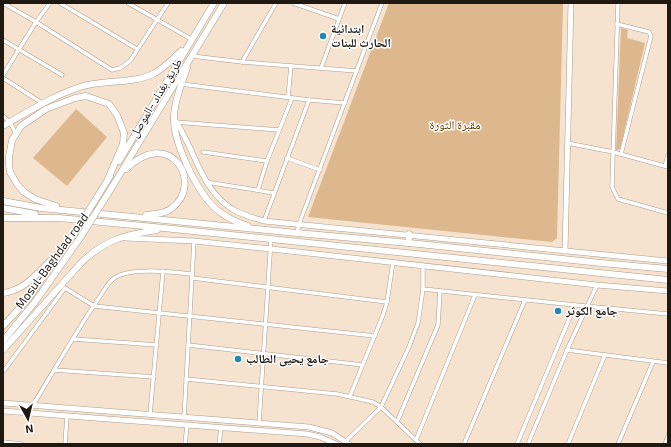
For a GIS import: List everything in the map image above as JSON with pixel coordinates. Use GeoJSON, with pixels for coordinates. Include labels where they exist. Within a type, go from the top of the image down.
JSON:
{"type":"FeatureCollection","features":[{"type":"Feature","properties":{"kind":"highway","name":"طريق بغداد -الموصل"},"geometry":{"type":"LineString","coordinates":[[99,194],[214,3]]}},
{"type":"Feature","properties":{"kind":"highway"},"geometry":{"type":"LineString","coordinates":[[3,341],[35,302],[82,235],[224,3]]}},
{"type":"Feature","properties":{"kind":"highway"},"geometry":{"type":"LineString","coordinates":[[3,126],[42,103],[79,87],[154,74],[190,42]]}},
{"type":"Feature","properties":{"kind":"highway"},"geometry":{"type":"LineString","coordinates":[[191,56],[175,101],[174,120],[178,140],[184,157],[204,196],[217,210],[225,216],[240,223],[263,230]]}},
{"type":"Feature","properties":{"kind":"highway"},"geometry":{"type":"LineString","coordinates":[[76,212],[46,204],[35,199],[24,192],[17,184],[10,172],[9,157],[12,140],[22,126],[46,109],[75,98],[86,96],[109,104],[122,124],[124,133],[123,144],[108,179]]}},
{"type":"Feature","properties":{"kind":"highway"},"geometry":{"type":"LineString","coordinates":[[120,175],[136,160],[149,154],[161,153],[172,157],[181,166],[184,178],[183,192],[172,209],[155,214],[123,216]]}},
{"type":"Feature","properties":{"kind":"highway","name":"Mosul-Baghdad road"},"geometry":{"type":"LineString","coordinates":[[3,326],[28,298],[74,234],[99,194]]}},
{"type":"Feature","properties":{"kind":"highway"},"geometry":{"type":"LineString","coordinates":[[3,201],[76,212],[668,269]]}},
{"type":"Feature","properties":{"kind":"highway"},"geometry":{"type":"LineString","coordinates":[[3,208],[59,218],[668,280]]}},
{"type":"Feature","properties":{"kind":"highway"},"geometry":{"type":"LineString","coordinates":[[3,218],[59,218]]}},
{"type":"Feature","properties":{"kind":"highway"},"geometry":{"type":"LineString","coordinates":[[3,350],[86,258],[101,246],[135,233],[167,229]]}},
{"type":"Feature","properties":{"kind":"highway"},"geometry":{"type":"LineString","coordinates":[[409,234],[409,243]]}},
{"type":"Feature","properties":{"kind":"highway"},"geometry":{"type":"LineString","coordinates":[[3,293],[21,288],[60,252]]}},
{"type":"Feature","properties":{"kind":"highway"},"geometry":{"type":"LineString","coordinates":[[557,269],[559,259]]}},
{"type":"Feature","properties":{"kind":"main road"},"geometry":{"type":"LineString","coordinates":[[565,251],[571,3]]}},
{"type":"Feature","properties":{"kind":"main road"},"geometry":{"type":"LineString","coordinates":[[174,120],[182,132],[202,175],[214,193],[232,209],[264,221],[409,234],[668,261]]}},
{"type":"Feature","properties":{"kind":"main road"},"geometry":{"type":"LineString","coordinates":[[116,239],[141,238],[194,241],[597,285],[668,291]]}},
{"type":"Feature","properties":{"kind":"main road"},"geometry":{"type":"LineString","coordinates":[[3,403],[317,428],[332,433],[347,442]]}},
{"type":"Feature","properties":{"kind":"main road"},"geometry":{"type":"LineString","coordinates":[[3,411],[314,435],[327,439],[336,444]]}},
{"type":"Feature","properties":{"kind":"main road"},"geometry":{"type":"LineString","coordinates":[[160,424],[158,422],[159,418],[170,417]]}},
{"type":"Feature","properties":{"kind":"main road"},"geometry":{"type":"LineString","coordinates":[[263,431],[275,430],[277,427],[275,424]]}},
{"type":"Feature","properties":{"kind":"street"},"geometry":{"type":"LineString","coordinates":[[3,3],[9,4],[112,70],[120,68],[130,61],[168,3]]}},
{"type":"Feature","properties":{"kind":"street"},"geometry":{"type":"LineString","coordinates":[[42,103],[3,76],[36,22],[50,3]]}},
{"type":"Feature","properties":{"kind":"street"},"geometry":{"type":"LineString","coordinates":[[60,3],[137,49]]}},
{"type":"Feature","properties":{"kind":"street"},"geometry":{"type":"LineString","coordinates":[[128,3],[158,20],[190,42]]}},
{"type":"Feature","properties":{"kind":"street"},"geometry":{"type":"LineString","coordinates":[[242,62],[276,3]]}},
{"type":"Feature","properties":{"kind":"street"},"geometry":{"type":"LineString","coordinates":[[293,3],[339,19]]}},
{"type":"Feature","properties":{"kind":"street"},"geometry":{"type":"LineString","coordinates":[[321,68],[345,3]]}},
{"type":"Feature","properties":{"kind":"street"},"geometry":{"type":"LineString","coordinates":[[297,233],[299,224],[382,3]]}},
{"type":"Feature","properties":{"kind":"street"},"geometry":{"type":"LineString","coordinates":[[618,3],[612,187],[618,199],[668,213]]}},
{"type":"Feature","properties":{"kind":"street"},"geometry":{"type":"LineString","coordinates":[[617,24],[649,32],[651,36],[621,154]]}},
{"type":"Feature","properties":{"kind":"street"},"geometry":{"type":"LineString","coordinates":[[3,40],[62,75]]}},
{"type":"Feature","properties":{"kind":"street"},"geometry":{"type":"LineString","coordinates":[[191,56],[242,62],[357,71]]}},
{"type":"Feature","properties":{"kind":"street"},"geometry":{"type":"LineString","coordinates":[[258,190],[290,97],[291,66]]}},
{"type":"Feature","properties":{"kind":"street"},"geometry":{"type":"LineString","coordinates":[[182,84],[345,103]]}},
{"type":"Feature","properties":{"kind":"street"},"geometry":{"type":"LineString","coordinates":[[264,221],[310,100]]}},
{"type":"Feature","properties":{"kind":"street"},"geometry":{"type":"LineString","coordinates":[[3,116],[10,122],[16,134]]}},
{"type":"Feature","properties":{"kind":"street"},"geometry":{"type":"LineString","coordinates":[[174,120],[279,130]]}},
{"type":"Feature","properties":{"kind":"street"},"geometry":{"type":"LineString","coordinates":[[567,143],[613,152],[667,167],[668,155]]}},
{"type":"Feature","properties":{"kind":"street"},"geometry":{"type":"LineString","coordinates":[[203,152],[267,161]]}},
{"type":"Feature","properties":{"kind":"street"},"geometry":{"type":"LineString","coordinates":[[287,158],[320,170]]}},
{"type":"Feature","properties":{"kind":"street"},"geometry":{"type":"LineString","coordinates":[[206,182],[274,193]]}},
{"type":"Feature","properties":{"kind":"street"},"geometry":{"type":"LineString","coordinates":[[259,423],[271,239]]}},
{"type":"Feature","properties":{"kind":"street"},"geometry":{"type":"LineString","coordinates":[[184,418],[194,241]]}},
{"type":"Feature","properties":{"kind":"street"},"geometry":{"type":"LineString","coordinates":[[350,396],[375,336],[387,302],[393,262]]}},
{"type":"Feature","properties":{"kind":"street"},"geometry":{"type":"LineString","coordinates":[[347,442],[382,407],[418,323],[423,288],[423,265]]}},
{"type":"Feature","properties":{"kind":"street"},"geometry":{"type":"LineString","coordinates":[[33,405],[94,306],[110,282],[116,277],[129,273],[163,271],[192,274]]}},
{"type":"Feature","properties":{"kind":"street"},"geometry":{"type":"LineString","coordinates":[[150,414],[163,271]]}},
{"type":"Feature","properties":{"kind":"street"},"geometry":{"type":"LineString","coordinates":[[192,278],[387,302]]}},
{"type":"Feature","properties":{"kind":"street"},"geometry":{"type":"LineString","coordinates":[[528,444],[567,350],[597,285]]}},
{"type":"Feature","properties":{"kind":"street"},"geometry":{"type":"LineString","coordinates":[[3,372],[65,288],[94,306],[375,336]]}},
{"type":"Feature","properties":{"kind":"street"},"geometry":{"type":"LineString","coordinates":[[423,288],[575,306],[668,314]]}},
{"type":"Feature","properties":{"kind":"street"},"geometry":{"type":"LineString","coordinates":[[397,422],[438,325],[440,291]]}},
{"type":"Feature","properties":{"kind":"street"},"geometry":{"type":"LineString","coordinates":[[416,440],[475,295]]}},
{"type":"Feature","properties":{"kind":"street"},"geometry":{"type":"LineString","coordinates":[[464,444],[525,300]]}},
{"type":"Feature","properties":{"kind":"street"},"geometry":{"type":"LineString","coordinates":[[517,444],[575,306]]}},
{"type":"Feature","properties":{"kind":"street"},"geometry":{"type":"LineString","coordinates":[[73,339],[157,345]]}},
{"type":"Feature","properties":{"kind":"street"},"geometry":{"type":"LineString","coordinates":[[188,345],[363,365]]}},
{"type":"Feature","properties":{"kind":"street"},"geometry":{"type":"LineString","coordinates":[[567,350],[668,363]]}},
{"type":"Feature","properties":{"kind":"street"},"geometry":{"type":"LineString","coordinates":[[568,444],[605,355]]}},
{"type":"Feature","properties":{"kind":"street"},"geometry":{"type":"LineString","coordinates":[[618,444],[653,362]]}},
{"type":"Feature","properties":{"kind":"street"},"geometry":{"type":"LineString","coordinates":[[54,370],[154,377]]}},
{"type":"Feature","properties":{"kind":"street"},"geometry":{"type":"LineString","coordinates":[[186,379],[350,396],[373,402],[382,407],[420,444]]}},
{"type":"Feature","properties":{"kind":"street"},"geometry":{"type":"LineString","coordinates":[[65,444],[67,416]]}},
{"type":"Feature","properties":{"kind":"street"},"geometry":{"type":"LineString","coordinates":[[185,444],[187,426]]}},
{"type":"Feature","properties":{"kind":"street"},"geometry":{"type":"LineString","coordinates":[[219,444],[221,428]]}},
{"type":"Feature","properties":{"kind":"street"},"geometry":{"type":"LineString","coordinates":[[665,444],[668,436]]}},
{"type":"Feature","properties":{"kind":"street"},"geometry":{"type":"LineString","coordinates":[[3,442],[22,444]]}},
{"type":"Feature","properties":{"kind":"green space","name":"مقبرة الثورة"},"geometry":{"type":"Polygon","coordinates":[[[389,3],[563,3],[557,238],[552,242],[308,217],[389,3]]]}},
{"type":"Feature","properties":{"kind":"green space"},"geometry":{"type":"Polygon","coordinates":[[[621,28],[628,30],[627,38],[645,43],[620,149],[616,150],[621,28]]]}},
{"type":"Feature","properties":{"kind":"green space"},"geometry":{"type":"Polygon","coordinates":[[[76,109],[107,137],[67,186],[33,158],[76,109]]]}},
{"type":"Feature","properties":{"kind":"place","name":"ابتدائية الحارث للبنات"},"geometry":{"type":"Point","coordinates":[323,36]}},
{"type":"Feature","properties":{"kind":"place","name":"جامع الكوثر"},"geometry":{"type":"Point","coordinates":[558,311]}},
{"type":"Feature","properties":{"kind":"place","name":"جامع يحيى الطالب"},"geometry":{"type":"Point","coordinates":[238,359]}}]}
